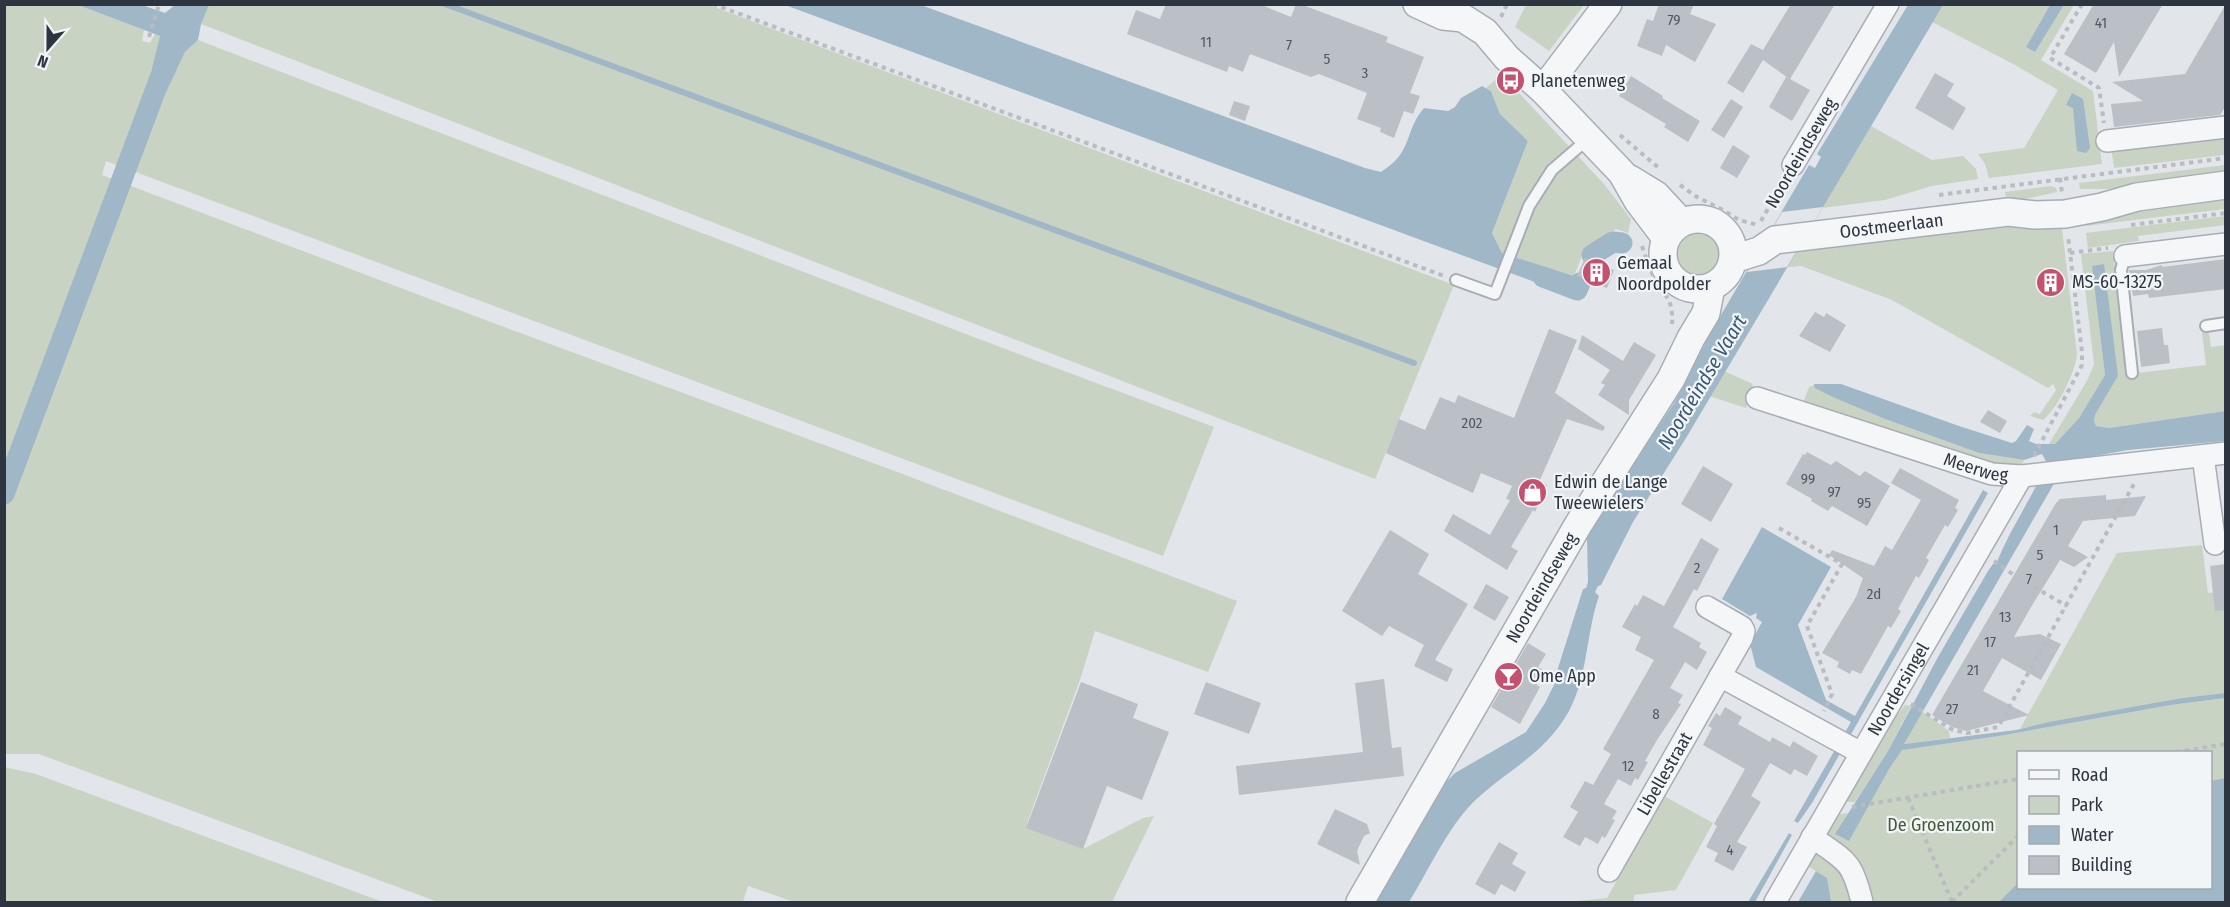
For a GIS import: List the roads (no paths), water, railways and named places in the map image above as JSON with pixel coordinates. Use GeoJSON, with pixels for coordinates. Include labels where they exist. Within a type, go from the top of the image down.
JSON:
{"type":"FeatureCollection","features":[{"type":"Feature","properties":{"kind":"street"},"geometry":{"type":"LineString","coordinates":[[1417,4],[1443,15],[1456,30],[1485,52],[1508,58],[1543,90],[1622,173],[1638,201],[1674,230]]}},
{"type":"Feature","properties":{"kind":"street"},"geometry":{"type":"LineString","coordinates":[[1543,90],[1608,4]]}},
{"type":"Feature","properties":{"kind":"street","name":"Noordeindseweg"},"geometry":{"type":"LineString","coordinates":[[1793,165],[1888,4]]}},
{"type":"Feature","properties":{"kind":"street"},"geometry":{"type":"LineString","coordinates":[[2107,141],[2226,127]]}},
{"type":"Feature","properties":{"kind":"street","name":"Oostmeerlaan"},"geometry":{"type":"LineString","coordinates":[[1731,249],[1806,236],[2008,212],[2035,215],[2062,196],[2102,207],[2138,197],[2226,185]]}},
{"type":"Feature","properties":{"kind":"street"},"geometry":{"type":"LineString","coordinates":[[1695,219],[1709,220],[1721,228],[1731,249],[1724,278],[1711,287],[1697,290],[1683,286],[1673,279],[1665,269],[1662,256],[1674,230],[1695,219]]}},
{"type":"Feature","properties":{"kind":"street"},"geometry":{"type":"LineString","coordinates":[[2125,256],[2226,244]]}},
{"type":"Feature","properties":{"kind":"street"},"geometry":{"type":"LineString","coordinates":[[1683,286],[1691,338]]}},
{"type":"Feature","properties":{"kind":"street","name":"Noordeindseweg"},"geometry":{"type":"LineString","coordinates":[[1360,903],[1578,525],[1671,380],[1706,313],[1711,287]]}},
{"type":"Feature","properties":{"kind":"street","name":"Meerweg"},"geometry":{"type":"LineString","coordinates":[[1756,398],[1992,474],[2136,464],[2226,453]]}},
{"type":"Feature","properties":{"kind":"street"},"geometry":{"type":"LineString","coordinates":[[2204,456],[2215,544]]}},
{"type":"Feature","properties":{"kind":"street","name":"Noordersingel"},"geometry":{"type":"LineString","coordinates":[[1774,903],[1812,837],[1848,745],[2040,469]]}},
{"type":"Feature","properties":{"kind":"street","name":"Libellestraat"},"geometry":{"type":"LineString","coordinates":[[1609,871],[1744,631],[1742,627],[1707,607]]}},
{"type":"Feature","properties":{"kind":"street"},"geometry":{"type":"LineString","coordinates":[[1720,676],[1848,745]]}},
{"type":"Feature","properties":{"kind":"street"},"geometry":{"type":"LineString","coordinates":[[1812,837],[1850,864],[1862,903]]}},
{"type":"Feature","properties":{"kind":"lane"},"geometry":{"type":"LineString","coordinates":[[1456,280],[1495,294],[1528,206],[1552,170],[1589,138]]}},
{"type":"Feature","properties":{"kind":"lane"},"geometry":{"type":"LineString","coordinates":[[2125,256],[2121,270],[2132,373]]}},
{"type":"Feature","properties":{"kind":"lane"},"geometry":{"type":"LineString","coordinates":[[2206,326],[2226,323]]}},
{"type":"Feature","properties":{"kind":"water"},"geometry":{"type":"Polygon","coordinates":[[[78,5],[142,5],[165,13],[175,5],[209,5],[201,24],[198,40],[185,52],[150,126],[149,81],[160,36],[78,5]]]}},
{"type":"Feature","properties":{"kind":"water"},"geometry":{"type":"Polygon","coordinates":[[[785,5],[921,5],[1381,172],[1399,157],[1417,117],[1424,108],[1448,111],[1455,107],[1461,98],[1482,86],[1491,91],[1500,114],[1528,141],[1492,233],[1502,253],[1574,276],[1567,294],[785,5]]]}},
{"type":"Feature","properties":{"kind":"water","name":"Noordeindse Vaart"},"geometry":{"type":"Polygon","coordinates":[[[1908,5],[1943,5],[1686,438],[1633,522],[1601,585],[1598,586],[1595,592],[1599,596],[1580,683],[1569,711],[1540,748],[1469,806],[1441,846],[1409,902],[1374,902],[1447,781],[1455,773],[1526,732],[1545,703],[1555,683],[1583,589],[1586,588],[1588,582],[1587,537],[1614,492],[1674,403],[1711,332],[1809,165],[1815,168],[1821,157],[1817,154],[1908,5]]]}},
{"type":"Feature","properties":{"kind":"water"},"geometry":{"type":"Polygon","coordinates":[[[2050,5],[2064,5],[2035,52],[2026,47],[2050,5]]]}},
{"type":"Feature","properties":{"kind":"water"},"geometry":{"type":"Polygon","coordinates":[[[2072,93],[2083,99],[2090,148],[2086,153],[2077,151],[2073,108],[2066,105],[2072,93]]]}},
{"type":"Feature","properties":{"kind":"water"},"geometry":{"type":"Polygon","coordinates":[[[2104,264],[2118,376],[2095,415],[2096,426],[2109,428],[2225,411],[2225,441],[2128,450],[2067,461],[1904,744],[2016,730],[2182,698],[2225,693],[2225,698],[1902,750],[1849,841],[1835,834],[1888,751],[1938,657],[1988,571],[1993,564],[1996,564],[2047,463],[2042,454],[2024,460],[1979,453],[1837,399],[1815,388],[1814,384],[1841,384],[2012,443],[2027,425],[2034,429],[2029,441],[2036,444],[2055,444],[2079,418],[2105,375],[2092,266],[2104,264]]]}},
{"type":"Feature","properties":{"kind":"water"},"geometry":{"type":"Polygon","coordinates":[[[1983,490],[1988,493],[1812,803],[1798,823],[1794,821],[1851,722],[1756,667],[1750,644],[1762,622],[1756,618],[1757,613],[1750,616],[1722,599],[1762,527],[1831,567],[1798,625],[1826,700],[1855,716],[1983,490]]]}},
{"type":"Feature","properties":{"kind":"water"},"geometry":{"type":"Polygon","coordinates":[[[2225,778],[2225,902],[1999,902],[2017,884],[2017,889],[2212,889],[2212,781],[2225,778]]]}},
{"type":"Feature","properties":{"kind":"water"},"geometry":{"type":"Polygon","coordinates":[[[1789,833],[1792,835],[1755,902],[1748,902],[1789,833]]]}},
{"type":"Feature","properties":{"kind":"water"},"geometry":{"type":"Polygon","coordinates":[[[1816,871],[1827,878],[1831,902],[1798,902],[1816,871]]]}},
{"type":"Feature","properties":{"kind":"waterway"},"geometry":{"type":"LineString","coordinates":[[445,4],[1414,363]]}},
{"type":"Feature","properties":{"kind":"waterway"},"geometry":{"type":"LineString","coordinates":[[4,494],[160,78]]}},
{"type":"Feature","properties":{"kind":"waterway"},"geometry":{"type":"LineString","coordinates":[[1592,255],[1613,242],[1622,243]]}},
{"type":"Feature","properties":{"kind":"waterway"},"geometry":{"type":"LineString","coordinates":[[1543,277],[1577,290],[1580,283]]}},
{"type":"Feature","properties":{"kind":"place","name":"Planetenweg"},"geometry":{"type":"Point","coordinates":[1510,81]}},
{"type":"Feature","properties":{"kind":"place","name":"Gemaal Noordpolder"},"geometry":{"type":"Point","coordinates":[1596,273]}},
{"type":"Feature","properties":{"kind":"place","name":"MS-60-13275"},"geometry":{"type":"Point","coordinates":[2051,282]}},
{"type":"Feature","properties":{"kind":"place","name":"Edwin de Lange Tweewielers"},"geometry":{"type":"Point","coordinates":[1533,492]}},
{"type":"Feature","properties":{"kind":"place","name":"Ome App"},"geometry":{"type":"Point","coordinates":[1508,676]}},
{"type":"Feature","properties":{"kind":"park label","name":"De Groenzoom"},"geometry":{"type":"Point","coordinates":[1941,825]}}]}
